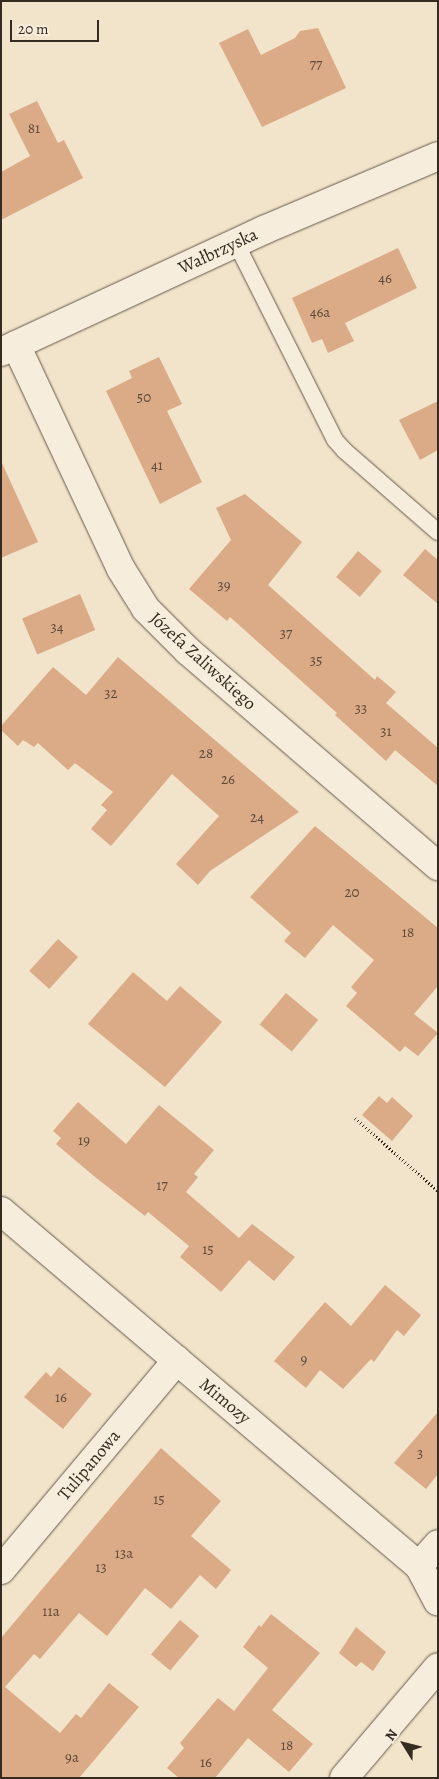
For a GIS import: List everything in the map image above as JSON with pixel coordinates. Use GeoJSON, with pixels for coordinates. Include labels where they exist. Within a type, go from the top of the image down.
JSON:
{"type":"FeatureCollection","features":[{"type":"Feature","properties":{"kind":"street","name":"Wałbrzyska"},"geometry":{"type":"LineString","coordinates":[[9,348],[236,243],[438,156]]}},
{"type":"Feature","properties":{"kind":"street","name":"Józefa Zaliwskiego"},"geometry":{"type":"LineString","coordinates":[[9,348],[121,569],[146,610],[188,651],[438,866]]}},
{"type":"Feature","properties":{"kind":"street","name":"Mimozy"},"geometry":{"type":"LineString","coordinates":[[1,1212],[419,1566],[438,1601]]}},
{"type":"Feature","properties":{"kind":"street","name":"Tulipanowa"},"geometry":{"type":"LineString","coordinates":[[1,1570],[177,1360]]}},
{"type":"Feature","properties":{"kind":"street"},"geometry":{"type":"LineString","coordinates":[[419,1566],[438,1544]]}},
{"type":"Feature","properties":{"kind":"street"},"geometry":{"type":"LineString","coordinates":[[344,1778],[438,1667]]}},
{"type":"Feature","properties":{"kind":"lane"},"geometry":{"type":"LineString","coordinates":[[236,243],[335,440],[345,451],[438,532]]}},
{"type":"Feature","properties":{"kind":"path"},"geometry":{"type":"LineString","coordinates":[[355,1118],[438,1191]]}},
{"type":"Feature","properties":{"kind":"building"},"geometry":{"type":"Polygon","coordinates":[[[318,28],[346,88],[262,127],[219,43],[248,29],[261,55],[295,38],[300,31],[318,28]]]}},
{"type":"Feature","properties":{"kind":"building"},"geometry":{"type":"Polygon","coordinates":[[[37,101],[58,143],[64,140],[83,178],[1,220],[1,172],[30,156],[9,114],[37,101]]]}},
{"type":"Feature","properties":{"kind":"building"},"geometry":{"type":"Polygon","coordinates":[[[398,248],[417,288],[345,323],[354,341],[328,353],[322,339],[312,343],[292,298],[398,248]]]}},
{"type":"Feature","properties":{"kind":"building"},"geometry":{"type":"Polygon","coordinates":[[[159,357],[182,404],[167,411],[202,482],[160,504],[106,391],[132,378],[129,371],[159,357]]]}},
{"type":"Feature","properties":{"kind":"building"},"geometry":{"type":"Polygon","coordinates":[[[438,401],[438,450],[420,460],[399,420],[438,401]]]}},
{"type":"Feature","properties":{"kind":"building"},"geometry":{"type":"Polygon","coordinates":[[[1,461],[38,542],[1,558],[1,461]]]}},
{"type":"Feature","properties":{"kind":"building"},"geometry":{"type":"Polygon","coordinates":[[[245,494],[302,542],[268,585],[375,680],[377,676],[396,692],[386,703],[438,748],[438,786],[395,750],[386,761],[335,715],[337,713],[230,617],[227,621],[189,589],[231,540],[216,508],[245,494]]]}},
{"type":"Feature","properties":{"kind":"building"},"geometry":{"type":"Polygon","coordinates":[[[425,549],[438,560],[438,604],[403,575],[425,549]]]}},
{"type":"Feature","properties":{"kind":"building"},"geometry":{"type":"Polygon","coordinates":[[[358,551],[382,571],[360,597],[336,577],[358,551]]]}},
{"type":"Feature","properties":{"kind":"building"},"geometry":{"type":"Polygon","coordinates":[[[80,594],[95,630],[37,655],[22,619],[80,594]]]}},
{"type":"Feature","properties":{"kind":"building"},"geometry":{"type":"Polygon","coordinates":[[[118,657],[299,812],[210,871],[198,885],[176,864],[219,816],[172,774],[111,846],[91,829],[107,810],[101,805],[113,792],[75,763],[68,770],[38,743],[34,747],[23,740],[18,746],[1,730],[1,726],[53,667],[86,695],[118,657]]]}},
{"type":"Feature","properties":{"kind":"building"},"geometry":{"type":"Polygon","coordinates":[[[315,826],[438,928],[438,986],[414,1014],[438,1033],[418,1056],[405,1046],[400,1052],[346,1006],[357,993],[351,987],[374,960],[333,925],[305,958],[284,941],[291,933],[250,897],[315,826]]]}},
{"type":"Feature","properties":{"kind":"building"},"geometry":{"type":"Polygon","coordinates":[[[58,939],[78,957],[49,989],[29,971],[58,939]]]}},
{"type":"Feature","properties":{"kind":"building"},"geometry":{"type":"Polygon","coordinates":[[[133,972],[167,1001],[180,986],[222,1022],[165,1087],[88,1024],[133,972]]]}},
{"type":"Feature","properties":{"kind":"building"},"geometry":{"type":"Polygon","coordinates":[[[286,993],[318,1020],[292,1051],[260,1024],[286,993]]]}},
{"type":"Feature","properties":{"kind":"building"},"geometry":{"type":"Polygon","coordinates":[[[379,1096],[387,1103],[392,1097],[413,1116],[392,1141],[362,1115],[379,1096]]]}},
{"type":"Feature","properties":{"kind":"building"},"geometry":{"type":"Polygon","coordinates":[[[78,1102],[126,1144],[159,1105],[214,1150],[194,1174],[198,1177],[186,1192],[239,1238],[252,1224],[295,1257],[274,1281],[249,1260],[221,1292],[180,1257],[189,1246],[148,1212],[145,1216],[56,1144],[61,1138],[53,1131],[78,1102]]]}},
{"type":"Feature","properties":{"kind":"building"},"geometry":{"type":"Polygon","coordinates":[[[385,1285],[421,1315],[404,1336],[397,1330],[374,1362],[371,1359],[343,1389],[320,1370],[306,1388],[274,1361],[325,1302],[351,1326],[385,1285]]]}},
{"type":"Feature","properties":{"kind":"building"},"geometry":{"type":"Polygon","coordinates":[[[59,1367],[92,1394],[63,1429],[24,1397],[46,1372],[51,1377],[59,1367]]]}},
{"type":"Feature","properties":{"kind":"building"},"geometry":{"type":"Polygon","coordinates":[[[438,1412],[438,1474],[426,1489],[394,1463],[438,1412]]]}},
{"type":"Feature","properties":{"kind":"building"},"geometry":{"type":"Polygon","coordinates":[[[161,1448],[221,1501],[191,1536],[231,1570],[216,1589],[200,1575],[171,1609],[145,1588],[107,1636],[79,1613],[40,1659],[34,1654],[5,1687],[60,1733],[76,1714],[81,1718],[109,1683],[139,1707],[79,1778],[1,1778],[1,1638],[161,1448]]]}},
{"type":"Feature","properties":{"kind":"building"},"geometry":{"type":"Polygon","coordinates":[[[271,1614],[320,1653],[272,1710],[313,1744],[289,1772],[248,1738],[215,1778],[179,1778],[167,1768],[184,1748],[180,1743],[218,1698],[234,1711],[268,1668],[243,1647],[259,1625],[261,1627],[271,1614]]]}},
{"type":"Feature","properties":{"kind":"building"},"geometry":{"type":"Polygon","coordinates":[[[180,1620],[199,1636],[170,1671],[151,1654],[180,1620]]]}},
{"type":"Feature","properties":{"kind":"building"},"geometry":{"type":"Polygon","coordinates":[[[356,1627],[386,1652],[373,1671],[361,1662],[356,1667],[339,1653],[356,1627]]]}}]}
